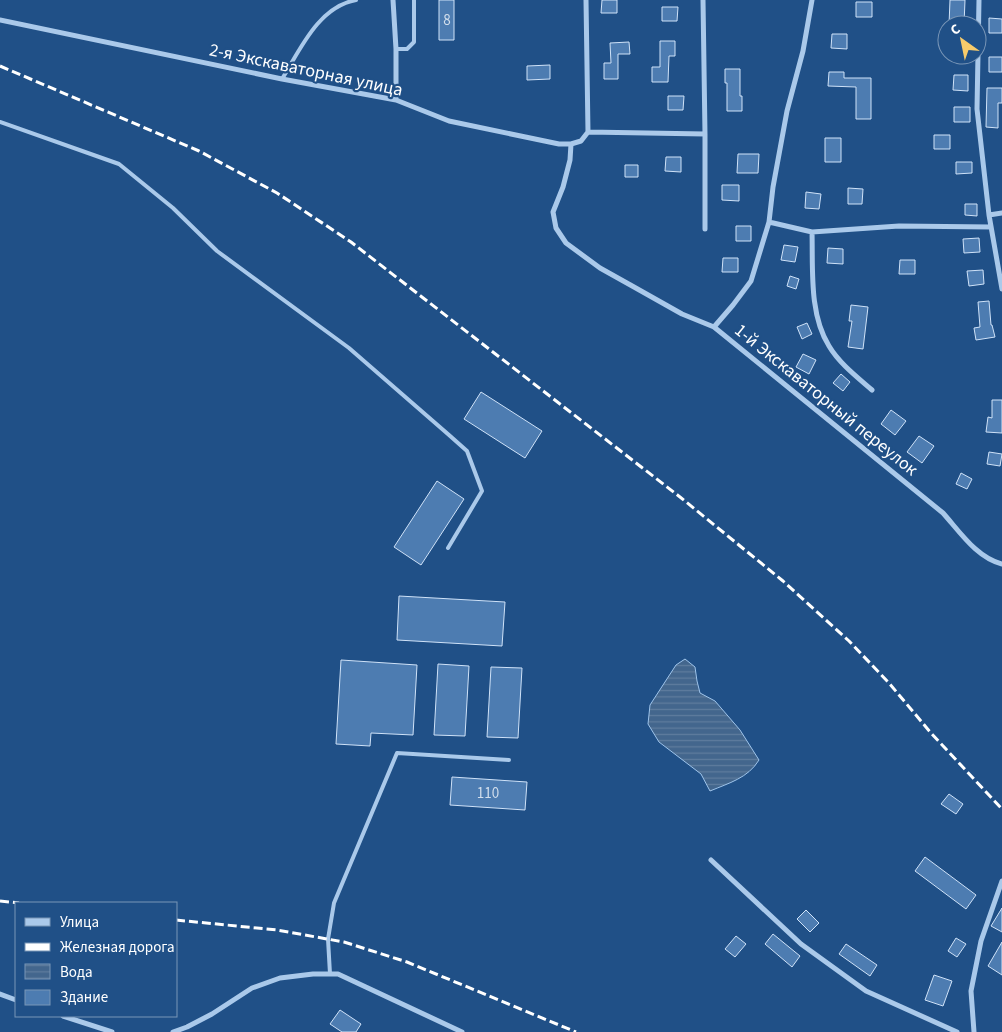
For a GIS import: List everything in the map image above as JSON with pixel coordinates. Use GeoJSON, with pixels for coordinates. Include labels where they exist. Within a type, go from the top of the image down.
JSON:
{"type":"FeatureCollection","features":[{"type":"Feature","properties":{"kind":"street"},"geometry":{"type":"LineString","coordinates":[[393,0],[396,49],[396,100]]}},
{"type":"Feature","properties":{"kind":"street"},"geometry":{"type":"LineString","coordinates":[[586,0],[588,132],[581,141],[571,144],[570,160],[563,187],[553,212],[556,228],[566,243],[600,268],[682,314],[714,327]]}},
{"type":"Feature","properties":{"kind":"street"},"geometry":{"type":"LineString","coordinates":[[703,0],[705,229]]}},
{"type":"Feature","properties":{"kind":"street","name":"1-й Экскаваторный переулок"},"geometry":{"type":"LineString","coordinates":[[812,0],[803,51],[787,111],[773,187],[769,222],[751,280],[733,306],[714,327],[944,514],[975,549],[992,562],[1002,564]]}},
{"type":"Feature","properties":{"kind":"street"},"geometry":{"type":"LineString","coordinates":[[980,0],[977,109],[989,215],[1002,289]]}},
{"type":"Feature","properties":{"kind":"street","name":"2-я Экскаваторная улица"},"geometry":{"type":"LineString","coordinates":[[0,20],[282,79],[396,100],[449,121],[559,144],[571,144]]}},
{"type":"Feature","properties":{"kind":"street"},"geometry":{"type":"LineString","coordinates":[[588,132],[705,134]]}},
{"type":"Feature","properties":{"kind":"street"},"geometry":{"type":"LineString","coordinates":[[989,215],[1002,213]]}},
{"type":"Feature","properties":{"kind":"street"},"geometry":{"type":"LineString","coordinates":[[769,222],[812,232],[899,226],[991,227]]}},
{"type":"Feature","properties":{"kind":"street"},"geometry":{"type":"LineString","coordinates":[[812,232],[815,304],[821,328],[829,346],[842,362],[872,390]]}},
{"type":"Feature","properties":{"kind":"street"},"geometry":{"type":"LineString","coordinates":[[711,860],[801,944],[866,990],[957,1032]]}},
{"type":"Feature","properties":{"kind":"street"},"geometry":{"type":"LineString","coordinates":[[974,1032],[971,991],[981,941],[1002,881]]}},
{"type":"Feature","properties":{"kind":"street"},"geometry":{"type":"LineString","coordinates":[[173,1032],[212,1014],[252,988],[280,978],[330,974],[338,974],[370,988],[462,1032]]}},
{"type":"Feature","properties":{"kind":"street"},"geometry":{"type":"LineString","coordinates":[[0,994],[15,1000]]}},
{"type":"Feature","properties":{"kind":"street"},"geometry":{"type":"LineString","coordinates":[[66,1017],[112,1032]]}},
{"type":"Feature","properties":{"kind":"lane"},"geometry":{"type":"LineString","coordinates":[[282,79],[310,33],[330,11],[356,0]]}},
{"type":"Feature","properties":{"kind":"lane"},"geometry":{"type":"LineString","coordinates":[[396,49],[407,49],[414,42],[414,0]]}},
{"type":"Feature","properties":{"kind":"lane"},"geometry":{"type":"LineString","coordinates":[[0,122],[119,164],[173,208],[218,251],[349,348],[467,451],[482,490],[448,548]]}},
{"type":"Feature","properties":{"kind":"lane"},"geometry":{"type":"LineString","coordinates":[[330,974],[328,939],[334,904],[397,753],[510,760]]}},
{"type":"Feature","properties":{"kind":"water"},"geometry":{"type":"Polygon","coordinates":[[[685,659],[695,667],[700,693],[715,701],[740,730],[759,760],[744,776],[710,791],[701,774],[659,742],[648,724],[650,705],[676,665],[685,659]]]}},
{"type":"Feature","properties":{"kind":"building"},"geometry":{"type":"Polygon","coordinates":[[[439,0],[454,0],[454,40],[439,40],[439,0]]]}},
{"type":"Feature","properties":{"kind":"building"},"geometry":{"type":"Polygon","coordinates":[[[602,0],[617,0],[617,13],[601,13],[602,0]]]}},
{"type":"Feature","properties":{"kind":"building"},"geometry":{"type":"Polygon","coordinates":[[[950,0],[965,0],[964,15],[949,15],[950,0]]]}},
{"type":"Feature","properties":{"kind":"building"},"geometry":{"type":"Polygon","coordinates":[[[856,2],[872,2],[872,17],[856,17],[856,2]]]}},
{"type":"Feature","properties":{"kind":"building"},"geometry":{"type":"Polygon","coordinates":[[[662,7],[678,7],[677,21],[662,21],[662,7]]]}},
{"type":"Feature","properties":{"kind":"building"},"geometry":{"type":"Polygon","coordinates":[[[989,18],[1002,19],[1002,33],[989,33],[989,18]]]}},
{"type":"Feature","properties":{"kind":"building"},"geometry":{"type":"Polygon","coordinates":[[[832,34],[847,34],[847,49],[831,48],[832,34]]]}},
{"type":"Feature","properties":{"kind":"building"},"geometry":{"type":"Polygon","coordinates":[[[660,41],[675,41],[675,56],[669,56],[668,82],[652,82],[652,67],[660,67],[660,41]]]}},
{"type":"Feature","properties":{"kind":"building"},"geometry":{"type":"Polygon","coordinates":[[[629,42],[630,54],[618,54],[618,79],[604,79],[604,63],[611,63],[610,43],[629,42]]]}},
{"type":"Feature","properties":{"kind":"building"},"geometry":{"type":"Polygon","coordinates":[[[989,57],[1002,57],[1002,72],[989,72],[989,57]]]}},
{"type":"Feature","properties":{"kind":"building"},"geometry":{"type":"Polygon","coordinates":[[[550,65],[550,79],[527,80],[527,66],[550,65]]]}},
{"type":"Feature","properties":{"kind":"building"},"geometry":{"type":"Polygon","coordinates":[[[725,69],[740,69],[742,111],[727,111],[725,69]]]}},
{"type":"Feature","properties":{"kind":"building"},"geometry":{"type":"Polygon","coordinates":[[[829,72],[844,72],[844,78],[871,78],[871,119],[856,119],[856,87],[828,86],[829,72]]]}},
{"type":"Feature","properties":{"kind":"building"},"geometry":{"type":"Polygon","coordinates":[[[954,75],[968,75],[968,91],[953,90],[954,75]]]}},
{"type":"Feature","properties":{"kind":"building"},"geometry":{"type":"Polygon","coordinates":[[[987,88],[1002,88],[1002,103],[998,103],[998,128],[986,127],[987,88]]]}},
{"type":"Feature","properties":{"kind":"building"},"geometry":{"type":"Polygon","coordinates":[[[668,96],[684,96],[683,110],[668,110],[668,96]]]}},
{"type":"Feature","properties":{"kind":"building"},"geometry":{"type":"Polygon","coordinates":[[[954,107],[970,107],[970,122],[954,122],[954,107]]]}},
{"type":"Feature","properties":{"kind":"building"},"geometry":{"type":"Polygon","coordinates":[[[934,135],[950,135],[950,149],[934,149],[934,135]]]}},
{"type":"Feature","properties":{"kind":"building"},"geometry":{"type":"Polygon","coordinates":[[[825,138],[841,138],[841,162],[825,162],[825,138]]]}},
{"type":"Feature","properties":{"kind":"building"},"geometry":{"type":"Polygon","coordinates":[[[738,154],[759,154],[758,173],[737,173],[738,154]]]}},
{"type":"Feature","properties":{"kind":"building"},"geometry":{"type":"Polygon","coordinates":[[[666,157],[681,157],[681,172],[665,171],[666,157]]]}},
{"type":"Feature","properties":{"kind":"building"},"geometry":{"type":"Polygon","coordinates":[[[956,162],[972,162],[972,173],[956,174],[956,162]]]}},
{"type":"Feature","properties":{"kind":"building"},"geometry":{"type":"Polygon","coordinates":[[[625,165],[638,165],[638,177],[625,177],[625,165]]]}},
{"type":"Feature","properties":{"kind":"building"},"geometry":{"type":"Polygon","coordinates":[[[722,185],[739,185],[739,201],[722,200],[722,185]]]}},
{"type":"Feature","properties":{"kind":"building"},"geometry":{"type":"Polygon","coordinates":[[[848,188],[863,189],[862,204],[848,204],[848,188]]]}},
{"type":"Feature","properties":{"kind":"building"},"geometry":{"type":"Polygon","coordinates":[[[806,192],[821,194],[819,209],[805,208],[806,192]]]}},
{"type":"Feature","properties":{"kind":"building"},"geometry":{"type":"Polygon","coordinates":[[[965,204],[977,204],[977,216],[965,215],[965,204]]]}},
{"type":"Feature","properties":{"kind":"building"},"geometry":{"type":"Polygon","coordinates":[[[736,226],[751,226],[751,241],[736,241],[736,226]]]}},
{"type":"Feature","properties":{"kind":"building"},"geometry":{"type":"Polygon","coordinates":[[[979,238],[980,252],[964,253],[963,239],[979,238]]]}},
{"type":"Feature","properties":{"kind":"building"},"geometry":{"type":"Polygon","coordinates":[[[784,245],[798,247],[795,262],[781,260],[784,245]]]}},
{"type":"Feature","properties":{"kind":"building"},"geometry":{"type":"Polygon","coordinates":[[[828,248],[843,249],[843,264],[827,263],[828,248]]]}},
{"type":"Feature","properties":{"kind":"building"},"geometry":{"type":"Polygon","coordinates":[[[723,258],[738,258],[738,272],[722,272],[723,258]]]}},
{"type":"Feature","properties":{"kind":"building"},"geometry":{"type":"Polygon","coordinates":[[[900,260],[915,260],[915,274],[899,274],[900,260]]]}},
{"type":"Feature","properties":{"kind":"building"},"geometry":{"type":"Polygon","coordinates":[[[983,270],[984,284],[969,286],[967,271],[983,270]]]}},
{"type":"Feature","properties":{"kind":"building"},"geometry":{"type":"Polygon","coordinates":[[[790,276],[799,279],[796,289],[787,286],[790,276]]]}},
{"type":"Feature","properties":{"kind":"building"},"geometry":{"type":"Polygon","coordinates":[[[989,301],[991,325],[995,337],[976,340],[974,328],[980,327],[978,302],[989,301]]]}},
{"type":"Feature","properties":{"kind":"building"},"geometry":{"type":"Polygon","coordinates":[[[851,305],[868,307],[863,349],[848,347],[852,321],[849,321],[851,305]]]}},
{"type":"Feature","properties":{"kind":"building"},"geometry":{"type":"Polygon","coordinates":[[[807,323],[812,334],[802,339],[797,327],[807,323]]]}},
{"type":"Feature","properties":{"kind":"building"},"geometry":{"type":"Polygon","coordinates":[[[803,354],[816,360],[809,374],[796,367],[803,354]]]}},
{"type":"Feature","properties":{"kind":"building"},"geometry":{"type":"Polygon","coordinates":[[[841,374],[850,382],[843,391],[833,383],[841,374]]]}},
{"type":"Feature","properties":{"kind":"building"},"geometry":{"type":"Polygon","coordinates":[[[481,392],[542,431],[525,458],[464,419],[481,392]]]}},
{"type":"Feature","properties":{"kind":"building"},"geometry":{"type":"Polygon","coordinates":[[[992,400],[1002,400],[1002,433],[986,432],[988,417],[992,418],[992,400]]]}},
{"type":"Feature","properties":{"kind":"building"},"geometry":{"type":"Polygon","coordinates":[[[891,410],[906,421],[895,435],[881,424],[891,410]]]}},
{"type":"Feature","properties":{"kind":"building"},"geometry":{"type":"Polygon","coordinates":[[[919,436],[934,446],[922,463],[907,452],[919,436]]]}},
{"type":"Feature","properties":{"kind":"building"},"geometry":{"type":"Polygon","coordinates":[[[989,452],[1002,454],[1000,466],[987,464],[989,452]]]}},
{"type":"Feature","properties":{"kind":"building"},"geometry":{"type":"Polygon","coordinates":[[[961,473],[972,479],[967,489],[956,484],[961,473]]]}},
{"type":"Feature","properties":{"kind":"building"},"geometry":{"type":"Polygon","coordinates":[[[437,481],[464,499],[421,565],[394,547],[437,481]]]}},
{"type":"Feature","properties":{"kind":"building"},"geometry":{"type":"Polygon","coordinates":[[[399,596],[505,602],[502,646],[397,640],[399,596]]]}},
{"type":"Feature","properties":{"kind":"building"},"geometry":{"type":"Polygon","coordinates":[[[341,660],[417,665],[413,735],[371,733],[370,746],[336,744],[341,660]]]}},
{"type":"Feature","properties":{"kind":"building"},"geometry":{"type":"Polygon","coordinates":[[[438,664],[469,666],[465,736],[434,735],[438,664]]]}},
{"type":"Feature","properties":{"kind":"building"},"geometry":{"type":"Polygon","coordinates":[[[491,667],[522,668],[518,738],[487,737],[491,667]]]}},
{"type":"Feature","properties":{"kind":"building"},"geometry":{"type":"Polygon","coordinates":[[[452,777],[527,782],[525,810],[450,805],[452,777]]]}},
{"type":"Feature","properties":{"kind":"building"},"geometry":{"type":"Polygon","coordinates":[[[949,794],[963,804],[956,814],[941,804],[949,794]]]}},
{"type":"Feature","properties":{"kind":"building"},"geometry":{"type":"Polygon","coordinates":[[[925,857],[976,895],[966,909],[915,871],[925,857]]]}},
{"type":"Feature","properties":{"kind":"building"},"geometry":{"type":"Polygon","coordinates":[[[1002,908],[1002,932],[991,926],[1002,908]]]}},
{"type":"Feature","properties":{"kind":"building"},"geometry":{"type":"Polygon","coordinates":[[[806,910],[819,923],[810,932],[797,919],[806,910]]]}},
{"type":"Feature","properties":{"kind":"building"},"geometry":{"type":"Polygon","coordinates":[[[773,934],[800,956],[792,967],[765,944],[773,934]]]}},
{"type":"Feature","properties":{"kind":"building"},"geometry":{"type":"Polygon","coordinates":[[[736,936],[746,944],[735,957],[725,949],[736,936]]]}},
{"type":"Feature","properties":{"kind":"building"},"geometry":{"type":"Polygon","coordinates":[[[956,938],[966,944],[957,957],[948,951],[956,938]]]}},
{"type":"Feature","properties":{"kind":"building"},"geometry":{"type":"Polygon","coordinates":[[[1002,942],[1002,975],[988,966],[1002,942]]]}},
{"type":"Feature","properties":{"kind":"building"},"geometry":{"type":"Polygon","coordinates":[[[846,944],[877,965],[870,976],[839,954],[846,944]]]}},
{"type":"Feature","properties":{"kind":"building"},"geometry":{"type":"Polygon","coordinates":[[[934,975],[952,981],[943,1006],[925,1000],[934,975]]]}},
{"type":"Feature","properties":{"kind":"building"},"geometry":{"type":"Polygon","coordinates":[[[340,1010],[361,1024],[356,1032],[342,1032],[330,1024],[340,1010]]]}},
{"type":"Feature","properties":{"kind":"railway"},"geometry":{"type":"LineString","coordinates":[[0,66],[199,151],[277,193],[351,242],[680,497],[783,581],[849,641],[1002,809]]}},
{"type":"Feature","properties":{"kind":"railway"},"geometry":{"type":"LineString","coordinates":[[0,901],[15,903]]}},
{"type":"Feature","properties":{"kind":"railway"},"geometry":{"type":"LineString","coordinates":[[178,920],[277,930],[344,942],[407,962],[576,1032]]}}]}
